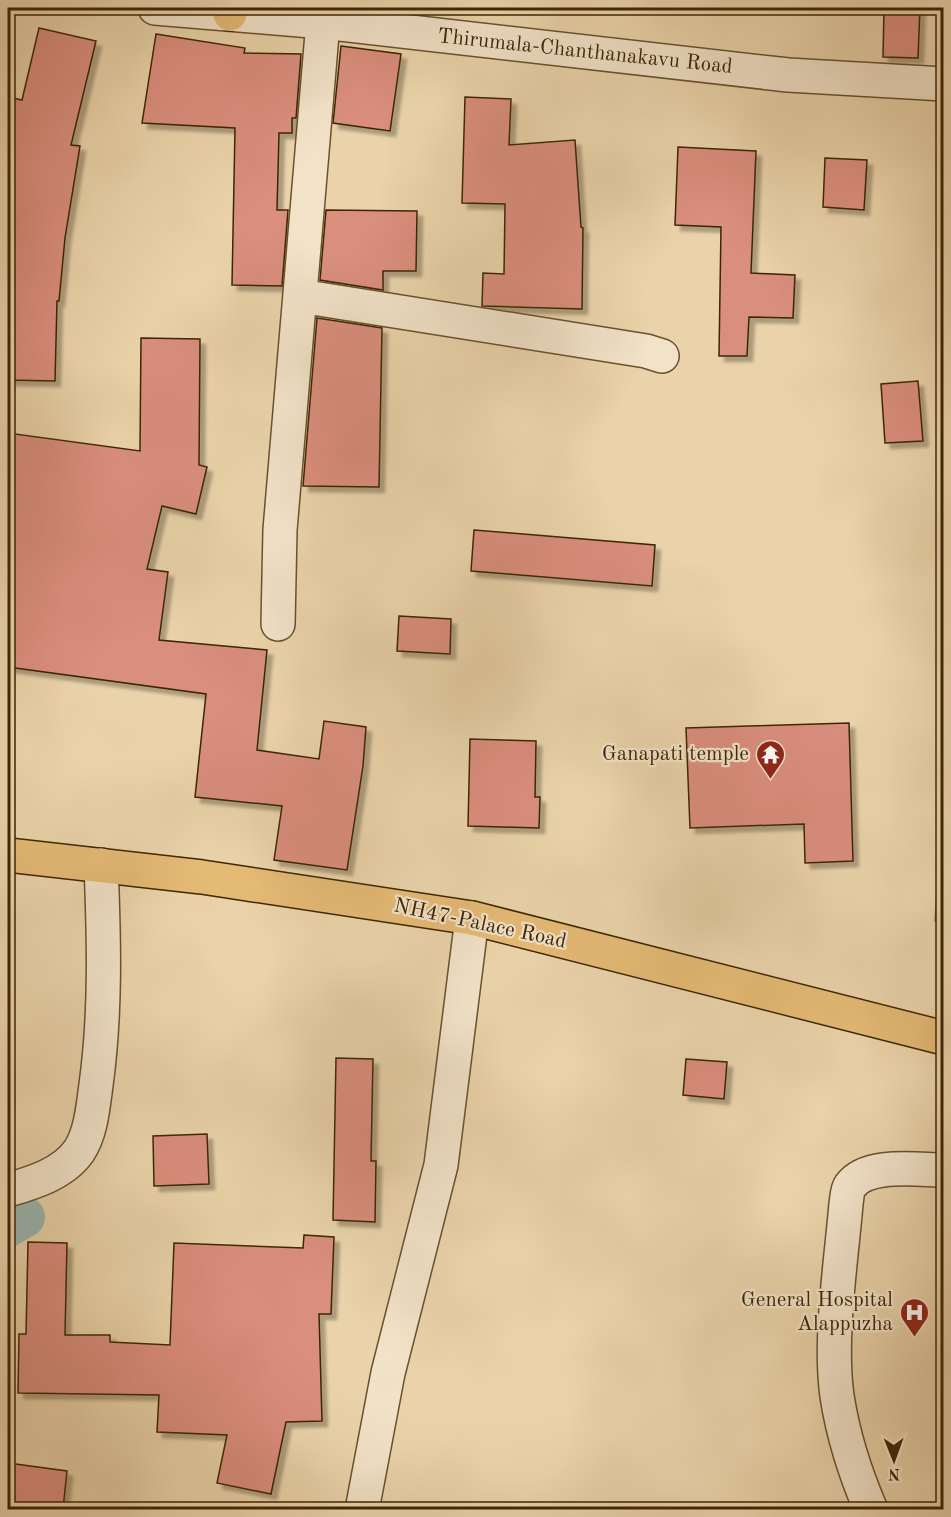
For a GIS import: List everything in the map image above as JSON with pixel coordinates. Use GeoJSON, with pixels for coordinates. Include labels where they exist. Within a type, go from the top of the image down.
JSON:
{"type":"FeatureCollection","features":[{"type":"Feature","properties":{"kind":"main road","name":"NH47-Palace Road"},"geometry":{"type":"LineString","coordinates":[[8,855],[202,877],[472,918],[944,1038]]}},
{"type":"Feature","properties":{"kind":"street","name":"Thirumala-Chanthanakavu Road"},"geometry":{"type":"LineString","coordinates":[[155,8],[230,11],[789,75],[944,84]]}},
{"type":"Feature","properties":{"kind":"street"},"geometry":{"type":"LineString","coordinates":[[278,624],[280,530],[323,22]]}},
{"type":"Feature","properties":{"kind":"street"},"geometry":{"type":"LineString","coordinates":[[300,296],[646,351],[662,356]]}},
{"type":"Feature","properties":{"kind":"street"},"geometry":{"type":"LineString","coordinates":[[8,1190],[38,1181],[65,1165],[79,1151],[92,1115],[102,1042],[104,929],[101,865]]}},
{"type":"Feature","properties":{"kind":"street"},"geometry":{"type":"LineString","coordinates":[[362,1509],[388,1373],[441,1165],[472,918]]}},
{"type":"Feature","properties":{"kind":"street"},"geometry":{"type":"LineString","coordinates":[[871,1509],[846,1445],[837,1394],[836,1337],[849,1187],[861,1175],[876,1170],[944,1170]]}},
{"type":"Feature","properties":{"kind":"water"},"geometry":{"type":"Polygon","coordinates":[[[943,802],[943,922],[935,921],[943,802]]]}},
{"type":"Feature","properties":{"kind":"building"},"geometry":{"type":"Polygon","coordinates":[[[884,8],[920,8],[918,58],[883,57],[884,8]]]}},
{"type":"Feature","properties":{"kind":"building"},"geometry":{"type":"Polygon","coordinates":[[[39,28],[96,41],[71,145],[80,146],[65,238],[59,301],[57,301],[55,381],[8,380],[8,97],[22,100],[39,28]]]}},
{"type":"Feature","properties":{"kind":"building"},"geometry":{"type":"Polygon","coordinates":[[[156,34],[245,48],[244,53],[301,54],[296,118],[292,118],[292,133],[279,133],[277,210],[288,210],[282,286],[232,285],[235,128],[142,123],[156,34]]]}},
{"type":"Feature","properties":{"kind":"building"},"geometry":{"type":"Polygon","coordinates":[[[341,46],[401,54],[390,131],[333,123],[341,46]]]}},
{"type":"Feature","properties":{"kind":"building"},"geometry":{"type":"Polygon","coordinates":[[[465,97],[511,99],[509,145],[575,140],[581,227],[583,228],[582,309],[482,306],[483,273],[504,274],[505,204],[462,203],[465,97]]]}},
{"type":"Feature","properties":{"kind":"building"},"geometry":{"type":"Polygon","coordinates":[[[678,147],[756,151],[751,273],[795,275],[793,318],[749,317],[747,356],[719,356],[721,227],[675,225],[678,147]]]}},
{"type":"Feature","properties":{"kind":"building"},"geometry":{"type":"Polygon","coordinates":[[[825,158],[867,160],[864,210],[823,207],[825,158]]]}},
{"type":"Feature","properties":{"kind":"building"},"geometry":{"type":"Polygon","coordinates":[[[326,210],[417,211],[416,271],[383,271],[383,290],[320,280],[326,210]]]}},
{"type":"Feature","properties":{"kind":"building"},"geometry":{"type":"Polygon","coordinates":[[[317,318],[382,328],[379,487],[303,486],[317,318]]]}},
{"type":"Feature","properties":{"kind":"building"},"geometry":{"type":"Polygon","coordinates":[[[141,338],[200,339],[199,465],[207,467],[196,514],[162,506],[147,569],[168,572],[159,640],[267,650],[257,750],[319,759],[324,721],[366,727],[363,766],[347,870],[274,860],[282,806],[195,797],[206,694],[8,667],[8,433],[140,451],[141,338]]]}},
{"type":"Feature","properties":{"kind":"building"},"geometry":{"type":"Polygon","coordinates":[[[918,381],[923,441],[885,443],[881,384],[918,381]]]}},
{"type":"Feature","properties":{"kind":"building"},"geometry":{"type":"Polygon","coordinates":[[[474,530],[655,545],[652,586],[471,571],[474,530]]]}},
{"type":"Feature","properties":{"kind":"building"},"geometry":{"type":"Polygon","coordinates":[[[399,616],[451,619],[450,654],[397,651],[399,616]]]}},
{"type":"Feature","properties":{"kind":"building"},"geometry":{"type":"Polygon","coordinates":[[[849,723],[853,861],[805,863],[804,824],[690,828],[686,728],[849,723]]]}},
{"type":"Feature","properties":{"kind":"building"},"geometry":{"type":"Polygon","coordinates":[[[470,739],[536,741],[535,797],[540,797],[539,828],[468,826],[470,739]]]}},
{"type":"Feature","properties":{"kind":"building"},"geometry":{"type":"Polygon","coordinates":[[[336,1058],[373,1059],[371,1161],[376,1161],[375,1222],[333,1220],[336,1058]]]}},
{"type":"Feature","properties":{"kind":"building"},"geometry":{"type":"Polygon","coordinates":[[[686,1059],[727,1062],[724,1099],[683,1095],[686,1059]]]}},
{"type":"Feature","properties":{"kind":"building"},"geometry":{"type":"Polygon","coordinates":[[[207,1134],[209,1184],[154,1186],[153,1136],[207,1134]]]}},
{"type":"Feature","properties":{"kind":"building"},"geometry":{"type":"Polygon","coordinates":[[[304,1235],[334,1237],[331,1314],[319,1314],[322,1421],[286,1422],[271,1494],[217,1483],[227,1435],[157,1432],[159,1395],[18,1393],[19,1334],[26,1334],[28,1242],[67,1243],[65,1335],[110,1335],[110,1342],[170,1345],[174,1243],[303,1248],[304,1235]]]}},
{"type":"Feature","properties":{"kind":"building"},"geometry":{"type":"Polygon","coordinates":[[[8,1463],[67,1471],[63,1509],[8,1509],[8,1463]]]}},
{"type":"Feature","properties":{"kind":"waterway"},"geometry":{"type":"LineString","coordinates":[[8,1226],[24,1217]]}},
{"type":"Feature","properties":{"kind":"place","name":"Ganapati temple"},"geometry":{"type":"Point","coordinates":[770,780]}},
{"type":"Feature","properties":{"kind":"place","name":"General Hospital Alappuzha"},"geometry":{"type":"Point","coordinates":[914,1338]}}]}
